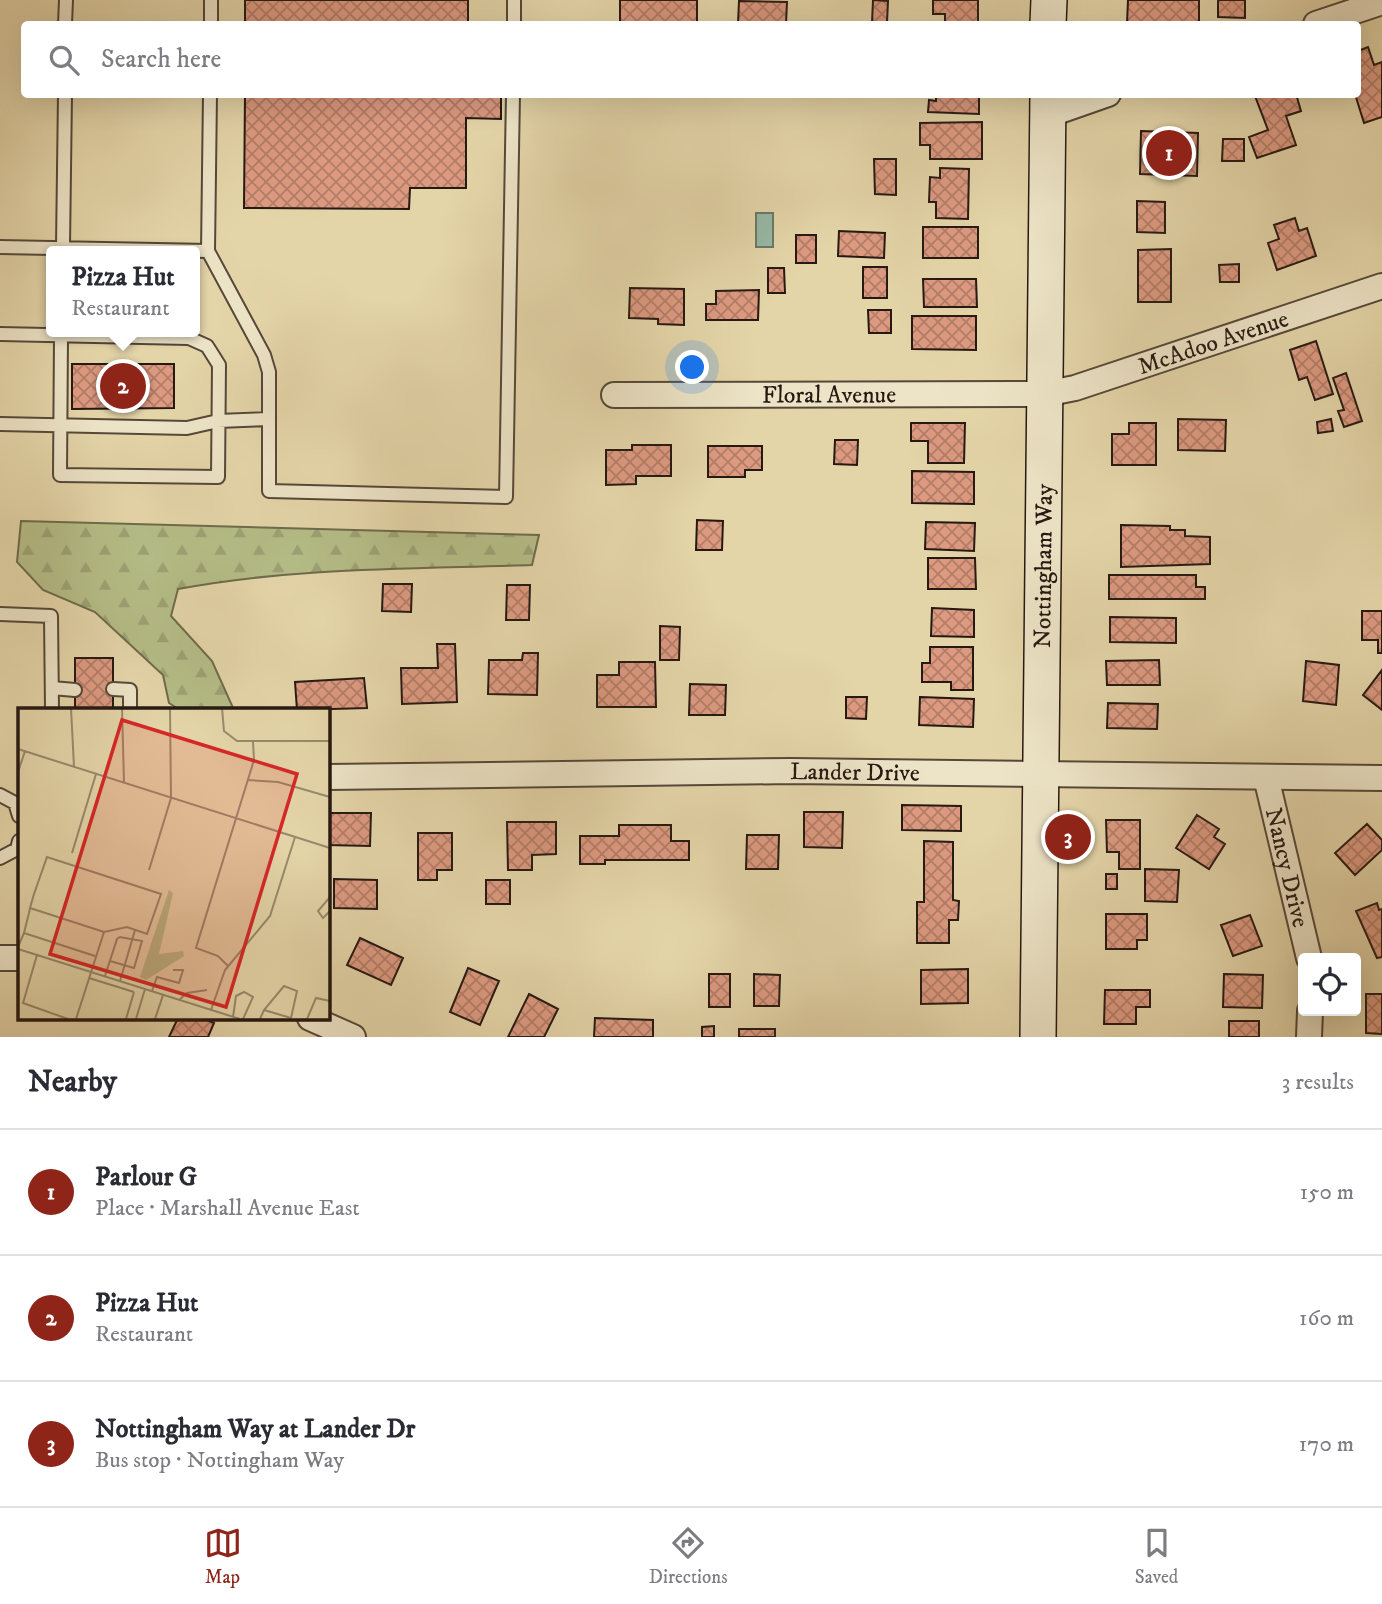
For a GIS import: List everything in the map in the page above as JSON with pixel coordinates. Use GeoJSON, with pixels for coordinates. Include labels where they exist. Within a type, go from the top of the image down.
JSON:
{"type":"FeatureCollection","features":[{"type":"Feature","properties":{"kind":"street"},"geometry":{"type":"LineString","coordinates":[[1048,21],[1049,0]]}},
{"type":"Feature","properties":{"kind":"street"},"geometry":{"type":"LineString","coordinates":[[1325,21],[1382,2]]}},
{"type":"Feature","properties":{"kind":"street"},"geometry":{"type":"LineString","coordinates":[[1048,105],[1086,98]]}},
{"type":"Feature","properties":{"kind":"street","name":"Nottingham Way"},"geometry":{"type":"LineString","coordinates":[[1038,1037],[1048,105]]}},
{"type":"Feature","properties":{"kind":"street","name":"McAdoo Avenue"},"geometry":{"type":"LineString","coordinates":[[1045,394],[1075,388],[1382,286]]}},
{"type":"Feature","properties":{"kind":"street","name":"Floral Avenue"},"geometry":{"type":"LineString","coordinates":[[614,394],[1045,394]]}},
{"type":"Feature","properties":{"kind":"street","name":"Lander Drive"},"geometry":{"type":"LineString","coordinates":[[329,777],[791,771],[1382,778]]}},
{"type":"Feature","properties":{"kind":"street","name":"Nancy Drive"},"geometry":{"type":"LineString","coordinates":[[1266,777],[1308,953]]}},
{"type":"Feature","properties":{"kind":"street"},"geometry":{"type":"LineString","coordinates":[[0,958],[18,958]]}},
{"type":"Feature","properties":{"kind":"street"},"geometry":{"type":"LineString","coordinates":[[1309,1037],[1310,1016]]}},
{"type":"Feature","properties":{"kind":"street"},"geometry":{"type":"LineString","coordinates":[[315,1020],[353,1037]]}},
{"type":"Feature","properties":{"kind":"lane"},"geometry":{"type":"LineString","coordinates":[[65,21],[66,0]]}},
{"type":"Feature","properties":{"kind":"lane"},"geometry":{"type":"LineString","coordinates":[[211,0],[211,21]]}},
{"type":"Feature","properties":{"kind":"lane"},"geometry":{"type":"LineString","coordinates":[[514,0],[514,21]]}},
{"type":"Feature","properties":{"kind":"lane"},"geometry":{"type":"LineString","coordinates":[[63,246],[65,98]]}},
{"type":"Feature","properties":{"kind":"lane"},"geometry":{"type":"LineString","coordinates":[[210,98],[208,251],[222,282],[264,355],[269,372],[269,491],[506,497],[513,98]]}},
{"type":"Feature","properties":{"kind":"lane"},"geometry":{"type":"LineString","coordinates":[[0,247],[46,246]]}},
{"type":"Feature","properties":{"kind":"lane"},"geometry":{"type":"LineString","coordinates":[[200,251],[208,251]]}},
{"type":"Feature","properties":{"kind":"lane"},"geometry":{"type":"LineString","coordinates":[[0,334],[46,336]]}},
{"type":"Feature","properties":{"kind":"lane"},"geometry":{"type":"LineString","coordinates":[[61,337],[60,475],[218,477],[219,365],[207,346],[189,338],[125,337]]}},
{"type":"Feature","properties":{"kind":"lane"},"geometry":{"type":"LineString","coordinates":[[0,425],[187,428],[218,421],[269,419]]}},
{"type":"Feature","properties":{"kind":"lane"},"geometry":{"type":"LineString","coordinates":[[0,614],[51,616],[52,708]]}},
{"type":"Feature","properties":{"kind":"lane"},"geometry":{"type":"LineString","coordinates":[[52,688],[75,690]]}},
{"type":"Feature","properties":{"kind":"lane"},"geometry":{"type":"LineString","coordinates":[[113,689],[130,690],[130,708]]}},
{"type":"Feature","properties":{"kind":"lane"},"geometry":{"type":"LineString","coordinates":[[0,795],[17,809]]}},
{"type":"Feature","properties":{"kind":"lane"},"geometry":{"type":"LineString","coordinates":[[0,858],[18,847]]}},
{"type":"Feature","properties":{"kind":"green space"},"geometry":{"type":"Polygon","coordinates":[[[21,521],[539,535],[532,565],[310,573],[178,589],[171,616],[212,661],[233,708],[177,708],[169,703],[163,675],[95,612],[43,590],[17,562],[21,521]]]}},
{"type":"Feature","properties":{"kind":"shaded area"},"geometry":{"type":"Polygon","coordinates":[[[756,213],[773,213],[773,247],[756,247],[756,213]]]}},
{"type":"Feature","properties":{"kind":"building"},"geometry":{"type":"Polygon","coordinates":[[[245,0],[468,0],[468,21],[245,21],[245,0]]]}},
{"type":"Feature","properties":{"kind":"building"},"geometry":{"type":"Polygon","coordinates":[[[620,0],[697,0],[697,21],[620,21],[620,0]]]}},
{"type":"Feature","properties":{"kind":"building"},"geometry":{"type":"Polygon","coordinates":[[[873,0],[888,1],[887,21],[872,21],[873,0]]]}},
{"type":"Feature","properties":{"kind":"building"},"geometry":{"type":"Polygon","coordinates":[[[933,0],[978,0],[978,21],[945,21],[945,14],[933,14],[933,0]]]}},
{"type":"Feature","properties":{"kind":"building"},"geometry":{"type":"Polygon","coordinates":[[[1128,0],[1199,0],[1199,21],[1127,21],[1128,0]]]}},
{"type":"Feature","properties":{"kind":"building"},"geometry":{"type":"Polygon","coordinates":[[[1218,0],[1245,0],[1245,18],[1218,17],[1218,0]]]}},
{"type":"Feature","properties":{"kind":"building"},"geometry":{"type":"Polygon","coordinates":[[[739,1],[787,2],[786,21],[738,21],[739,1]]]}},
{"type":"Feature","properties":{"kind":"building"},"geometry":{"type":"Polygon","coordinates":[[[1368,47],[1374,65],[1382,62],[1382,117],[1364,123],[1356,98],[1361,98],[1361,50],[1368,47]]]}},
{"type":"Feature","properties":{"kind":"building"},"geometry":{"type":"Polygon","coordinates":[[[245,98],[501,98],[501,119],[466,118],[466,188],[410,188],[409,209],[244,208],[245,98]]]}},
{"type":"Feature","properties":{"kind":"building"},"geometry":{"type":"Polygon","coordinates":[[[936,98],[979,98],[979,114],[928,112],[929,100],[936,101],[936,98]]]}},
{"type":"Feature","properties":{"kind":"building"},"geometry":{"type":"Polygon","coordinates":[[[1256,98],[1297,98],[1301,111],[1286,116],[1296,145],[1257,158],[1249,137],[1268,130],[1256,98]]]}},
{"type":"Feature","properties":{"kind":"building"},"geometry":{"type":"Polygon","coordinates":[[[982,122],[982,159],[930,159],[930,145],[920,145],[920,123],[982,122]]]}},
{"type":"Feature","properties":{"kind":"building"},"geometry":{"type":"Polygon","coordinates":[[[1141,131],[1198,133],[1197,176],[1140,174],[1141,131]]]}},
{"type":"Feature","properties":{"kind":"building"},"geometry":{"type":"Polygon","coordinates":[[[1223,139],[1244,139],[1244,161],[1222,161],[1223,139]]]}},
{"type":"Feature","properties":{"kind":"building"},"geometry":{"type":"Polygon","coordinates":[[[874,159],[896,159],[896,195],[875,194],[874,159]]]}},
{"type":"Feature","properties":{"kind":"building"},"geometry":{"type":"Polygon","coordinates":[[[940,168],[969,169],[968,219],[936,218],[936,202],[929,202],[930,177],[940,178],[940,168]]]}},
{"type":"Feature","properties":{"kind":"building"},"geometry":{"type":"Polygon","coordinates":[[[1137,201],[1165,202],[1165,233],[1137,232],[1137,201]]]}},
{"type":"Feature","properties":{"kind":"building"},"geometry":{"type":"Polygon","coordinates":[[[1295,218],[1299,231],[1307,228],[1316,256],[1277,270],[1268,243],[1279,239],[1274,225],[1295,218]]]}},
{"type":"Feature","properties":{"kind":"building"},"geometry":{"type":"Polygon","coordinates":[[[923,227],[978,227],[978,258],[923,258],[923,227]]]}},
{"type":"Feature","properties":{"kind":"building"},"geometry":{"type":"Polygon","coordinates":[[[839,231],[885,233],[884,258],[838,256],[839,231]]]}},
{"type":"Feature","properties":{"kind":"building"},"geometry":{"type":"Polygon","coordinates":[[[796,235],[816,235],[816,263],[796,263],[796,235]]]}},
{"type":"Feature","properties":{"kind":"building"},"geometry":{"type":"Polygon","coordinates":[[[1171,249],[1171,302],[1138,302],[1138,250],[1171,249]]]}},
{"type":"Feature","properties":{"kind":"building"},"geometry":{"type":"Polygon","coordinates":[[[1239,264],[1239,282],[1220,282],[1219,265],[1239,264]]]}},
{"type":"Feature","properties":{"kind":"building"},"geometry":{"type":"Polygon","coordinates":[[[863,267],[887,267],[887,298],[863,298],[863,267]]]}},
{"type":"Feature","properties":{"kind":"building"},"geometry":{"type":"Polygon","coordinates":[[[768,268],[784,268],[785,293],[768,293],[768,268]]]}},
{"type":"Feature","properties":{"kind":"building"},"geometry":{"type":"Polygon","coordinates":[[[923,279],[976,279],[977,307],[924,307],[923,279]]]}},
{"type":"Feature","properties":{"kind":"building"},"geometry":{"type":"Polygon","coordinates":[[[630,288],[684,289],[684,325],[658,324],[658,319],[629,318],[630,288]]]}},
{"type":"Feature","properties":{"kind":"building"},"geometry":{"type":"Polygon","coordinates":[[[759,290],[758,320],[706,320],[706,304],[716,304],[716,291],[759,290]]]}},
{"type":"Feature","properties":{"kind":"building"},"geometry":{"type":"Polygon","coordinates":[[[868,310],[891,310],[891,333],[869,333],[868,310]]]}},
{"type":"Feature","properties":{"kind":"building"},"geometry":{"type":"Polygon","coordinates":[[[912,316],[976,316],[976,350],[912,349],[912,316]]]}},
{"type":"Feature","properties":{"kind":"building"},"geometry":{"type":"Polygon","coordinates":[[[1316,341],[1333,394],[1315,400],[1307,377],[1299,380],[1290,350],[1316,341]]]}},
{"type":"Feature","properties":{"kind":"building"},"geometry":{"type":"Polygon","coordinates":[[[72,364],[174,364],[174,408],[72,409],[72,364]]]}},
{"type":"Feature","properties":{"kind":"building"},"geometry":{"type":"Polygon","coordinates":[[[1346,373],[1362,421],[1344,427],[1338,411],[1344,410],[1333,378],[1346,373]]]}},
{"type":"Feature","properties":{"kind":"building"},"geometry":{"type":"Polygon","coordinates":[[[1178,419],[1226,420],[1225,451],[1178,450],[1178,419]]]}},
{"type":"Feature","properties":{"kind":"building"},"geometry":{"type":"Polygon","coordinates":[[[1331,419],[1333,431],[1318,433],[1317,422],[1331,419]]]}},
{"type":"Feature","properties":{"kind":"building"},"geometry":{"type":"Polygon","coordinates":[[[911,423],[965,423],[964,463],[928,463],[928,441],[911,441],[911,423]]]}},
{"type":"Feature","properties":{"kind":"building"},"geometry":{"type":"Polygon","coordinates":[[[1129,423],[1156,423],[1156,465],[1112,465],[1112,434],[1129,434],[1129,423]]]}},
{"type":"Feature","properties":{"kind":"building"},"geometry":{"type":"Polygon","coordinates":[[[835,440],[858,440],[857,465],[834,464],[835,440]]]}},
{"type":"Feature","properties":{"kind":"building"},"geometry":{"type":"Polygon","coordinates":[[[632,445],[671,445],[671,476],[636,476],[636,484],[606,485],[606,450],[632,450],[632,445]]]}},
{"type":"Feature","properties":{"kind":"building"},"geometry":{"type":"Polygon","coordinates":[[[708,446],[762,446],[762,470],[745,470],[745,477],[708,477],[708,446]]]}},
{"type":"Feature","properties":{"kind":"building"},"geometry":{"type":"Polygon","coordinates":[[[912,471],[974,472],[974,504],[912,503],[912,471]]]}},
{"type":"Feature","properties":{"kind":"building"},"geometry":{"type":"Polygon","coordinates":[[[697,520],[723,521],[722,550],[696,550],[697,520]]]}},
{"type":"Feature","properties":{"kind":"building"},"geometry":{"type":"Polygon","coordinates":[[[926,522],[975,523],[974,551],[925,549],[926,522]]]}},
{"type":"Feature","properties":{"kind":"building"},"geometry":{"type":"Polygon","coordinates":[[[1121,525],[1170,526],[1170,530],[1185,530],[1185,536],[1210,537],[1210,564],[1121,567],[1121,525]]]}},
{"type":"Feature","properties":{"kind":"building"},"geometry":{"type":"Polygon","coordinates":[[[928,558],[975,558],[976,589],[928,589],[928,558]]]}},
{"type":"Feature","properties":{"kind":"building"},"geometry":{"type":"Polygon","coordinates":[[[1109,575],[1196,575],[1196,587],[1205,587],[1205,599],[1109,599],[1109,575]]]}},
{"type":"Feature","properties":{"kind":"building"},"geometry":{"type":"Polygon","coordinates":[[[383,584],[412,584],[411,612],[382,611],[383,584]]]}},
{"type":"Feature","properties":{"kind":"building"},"geometry":{"type":"Polygon","coordinates":[[[507,585],[530,585],[529,620],[506,620],[507,585]]]}},
{"type":"Feature","properties":{"kind":"building"},"geometry":{"type":"Polygon","coordinates":[[[932,608],[974,610],[974,637],[931,636],[932,608]]]}},
{"type":"Feature","properties":{"kind":"building"},"geometry":{"type":"Polygon","coordinates":[[[1362,611],[1382,611],[1382,653],[1378,653],[1378,640],[1362,640],[1362,611]]]}},
{"type":"Feature","properties":{"kind":"building"},"geometry":{"type":"Polygon","coordinates":[[[1110,617],[1176,618],[1176,643],[1110,642],[1110,617]]]}},
{"type":"Feature","properties":{"kind":"building"},"geometry":{"type":"Polygon","coordinates":[[[660,626],[680,627],[679,660],[660,660],[660,626]]]}},
{"type":"Feature","properties":{"kind":"building"},"geometry":{"type":"Polygon","coordinates":[[[437,644],[455,644],[457,702],[402,704],[401,668],[438,668],[437,644]]]}},
{"type":"Feature","properties":{"kind":"building"},"geometry":{"type":"Polygon","coordinates":[[[930,647],[973,647],[973,690],[951,690],[951,682],[922,682],[922,663],[930,663],[930,647]]]}},
{"type":"Feature","properties":{"kind":"building"},"geometry":{"type":"Polygon","coordinates":[[[523,653],[538,653],[537,695],[488,694],[489,660],[522,660],[523,653]]]}},
{"type":"Feature","properties":{"kind":"building"},"geometry":{"type":"Polygon","coordinates":[[[75,658],[113,658],[113,708],[75,708],[75,658]]]}},
{"type":"Feature","properties":{"kind":"building"},"geometry":{"type":"Polygon","coordinates":[[[1159,660],[1160,685],[1107,685],[1106,661],[1159,660]]]}},
{"type":"Feature","properties":{"kind":"building"},"geometry":{"type":"Polygon","coordinates":[[[1306,661],[1339,665],[1336,705],[1303,701],[1306,661]]]}},
{"type":"Feature","properties":{"kind":"building"},"geometry":{"type":"Polygon","coordinates":[[[619,662],[655,662],[656,707],[597,707],[597,675],[619,675],[619,662]]]}},
{"type":"Feature","properties":{"kind":"building"},"geometry":{"type":"Polygon","coordinates":[[[1382,670],[1382,710],[1363,695],[1382,670]]]}},
{"type":"Feature","properties":{"kind":"building"},"geometry":{"type":"Polygon","coordinates":[[[364,678],[367,708],[297,708],[295,682],[364,678]]]}},
{"type":"Feature","properties":{"kind":"building"},"geometry":{"type":"Polygon","coordinates":[[[690,684],[726,685],[725,715],[689,715],[690,684]]]}},
{"type":"Feature","properties":{"kind":"building"},"geometry":{"type":"Polygon","coordinates":[[[846,697],[867,697],[866,719],[846,718],[846,697]]]}},
{"type":"Feature","properties":{"kind":"building"},"geometry":{"type":"Polygon","coordinates":[[[920,697],[974,699],[973,727],[919,725],[920,697]]]}},
{"type":"Feature","properties":{"kind":"building"},"geometry":{"type":"Polygon","coordinates":[[[1108,703],[1158,704],[1157,729],[1107,728],[1108,703]]]}},
{"type":"Feature","properties":{"kind":"building"},"geometry":{"type":"Polygon","coordinates":[[[902,805],[961,806],[961,831],[902,830],[902,805]]]}},
{"type":"Feature","properties":{"kind":"building"},"geometry":{"type":"Polygon","coordinates":[[[804,812],[843,812],[842,848],[804,847],[804,812]]]}},
{"type":"Feature","properties":{"kind":"building"},"geometry":{"type":"Polygon","coordinates":[[[329,813],[371,813],[370,846],[329,845],[329,813]]]}},
{"type":"Feature","properties":{"kind":"building"},"geometry":{"type":"Polygon","coordinates":[[[1197,815],[1219,829],[1214,837],[1225,844],[1209,869],[1176,848],[1197,815]]]}},
{"type":"Feature","properties":{"kind":"building"},"geometry":{"type":"Polygon","coordinates":[[[1106,820],[1140,820],[1140,869],[1119,869],[1119,852],[1107,852],[1106,820]]]}},
{"type":"Feature","properties":{"kind":"building"},"geometry":{"type":"Polygon","coordinates":[[[507,822],[556,822],[556,854],[532,855],[532,870],[508,870],[507,822]]]}},
{"type":"Feature","properties":{"kind":"building"},"geometry":{"type":"Polygon","coordinates":[[[1367,824],[1382,840],[1382,850],[1355,875],[1335,853],[1367,824]]]}},
{"type":"Feature","properties":{"kind":"building"},"geometry":{"type":"Polygon","coordinates":[[[619,825],[671,825],[671,841],[689,841],[689,860],[605,860],[605,864],[580,864],[580,836],[619,836],[619,825]]]}},
{"type":"Feature","properties":{"kind":"building"},"geometry":{"type":"Polygon","coordinates":[[[418,833],[452,833],[452,870],[437,870],[437,880],[418,880],[418,833]]]}},
{"type":"Feature","properties":{"kind":"building"},"geometry":{"type":"Polygon","coordinates":[[[747,835],[779,835],[778,869],[746,869],[747,835]]]}},
{"type":"Feature","properties":{"kind":"building"},"geometry":{"type":"Polygon","coordinates":[[[924,841],[953,842],[953,900],[959,901],[958,920],[949,920],[949,943],[917,943],[917,902],[924,902],[924,841]]]}},
{"type":"Feature","properties":{"kind":"building"},"geometry":{"type":"Polygon","coordinates":[[[1145,869],[1179,870],[1177,902],[1145,901],[1145,869]]]}},
{"type":"Feature","properties":{"kind":"building"},"geometry":{"type":"Polygon","coordinates":[[[1106,874],[1117,874],[1117,889],[1106,889],[1106,874]]]}},
{"type":"Feature","properties":{"kind":"building"},"geometry":{"type":"Polygon","coordinates":[[[334,879],[377,880],[377,909],[334,908],[334,879]]]}},
{"type":"Feature","properties":{"kind":"building"},"geometry":{"type":"Polygon","coordinates":[[[486,880],[510,880],[510,904],[486,904],[486,880]]]}},
{"type":"Feature","properties":{"kind":"building"},"geometry":{"type":"Polygon","coordinates":[[[1377,903],[1379,910],[1382,909],[1382,957],[1377,958],[1356,911],[1377,903]]]}},
{"type":"Feature","properties":{"kind":"building"},"geometry":{"type":"Polygon","coordinates":[[[1106,914],[1147,914],[1147,940],[1137,940],[1137,949],[1106,949],[1106,914]]]}},
{"type":"Feature","properties":{"kind":"building"},"geometry":{"type":"Polygon","coordinates":[[[1250,915],[1262,946],[1233,956],[1221,925],[1250,915]]]}},
{"type":"Feature","properties":{"kind":"building"},"geometry":{"type":"Polygon","coordinates":[[[360,938],[403,958],[391,985],[347,965],[360,938]]]}},
{"type":"Feature","properties":{"kind":"building"},"geometry":{"type":"Polygon","coordinates":[[[468,968],[499,981],[480,1025],[450,1012],[468,968]]]}},
{"type":"Feature","properties":{"kind":"building"},"geometry":{"type":"Polygon","coordinates":[[[968,969],[968,1003],[921,1004],[921,970],[968,969]]]}},
{"type":"Feature","properties":{"kind":"building"},"geometry":{"type":"Polygon","coordinates":[[[709,974],[730,974],[730,1007],[709,1007],[709,974]]]}},
{"type":"Feature","properties":{"kind":"building"},"geometry":{"type":"Polygon","coordinates":[[[754,974],[780,975],[779,1006],[754,1006],[754,974]]]}},
{"type":"Feature","properties":{"kind":"building"},"geometry":{"type":"Polygon","coordinates":[[[1224,974],[1263,975],[1262,1008],[1223,1007],[1224,974]]]}},
{"type":"Feature","properties":{"kind":"building"},"geometry":{"type":"Polygon","coordinates":[[[1105,990],[1150,990],[1150,1007],[1136,1007],[1136,1024],[1104,1024],[1105,990]]]}},
{"type":"Feature","properties":{"kind":"building"},"geometry":{"type":"Polygon","coordinates":[[[529,994],[558,1009],[544,1037],[508,1037],[529,994]]]}},
{"type":"Feature","properties":{"kind":"building"},"geometry":{"type":"Polygon","coordinates":[[[1366,994],[1382,994],[1382,1034],[1366,1033],[1366,994]]]}},
{"type":"Feature","properties":{"kind":"building"},"geometry":{"type":"Polygon","coordinates":[[[595,1018],[653,1020],[653,1037],[594,1037],[595,1018]]]}},
{"type":"Feature","properties":{"kind":"building"},"geometry":{"type":"Polygon","coordinates":[[[177,1020],[207,1020],[214,1023],[208,1037],[169,1037],[177,1020]]]}},
{"type":"Feature","properties":{"kind":"building"},"geometry":{"type":"Polygon","coordinates":[[[1229,1021],[1259,1021],[1259,1037],[1229,1037],[1229,1021]]]}},
{"type":"Feature","properties":{"kind":"building"},"geometry":{"type":"Polygon","coordinates":[[[714,1026],[714,1037],[702,1037],[702,1027],[714,1026]]]}},
{"type":"Feature","properties":{"kind":"building"},"geometry":{"type":"Polygon","coordinates":[[[739,1029],[775,1029],[775,1037],[739,1037],[739,1029]]]}},
{"type":"Feature","properties":{"kind":"place","name":"Parlour G"},"geometry":{"type":"Point","coordinates":[1169,153]}},
{"type":"Feature","properties":{"kind":"place","name":"Pizza Hut"},"geometry":{"type":"Point","coordinates":[123,386]}},
{"type":"Feature","properties":{"kind":"place","name":"Nottingham Way at Lander Dr"},"geometry":{"type":"Point","coordinates":[1068,837]}}]}
